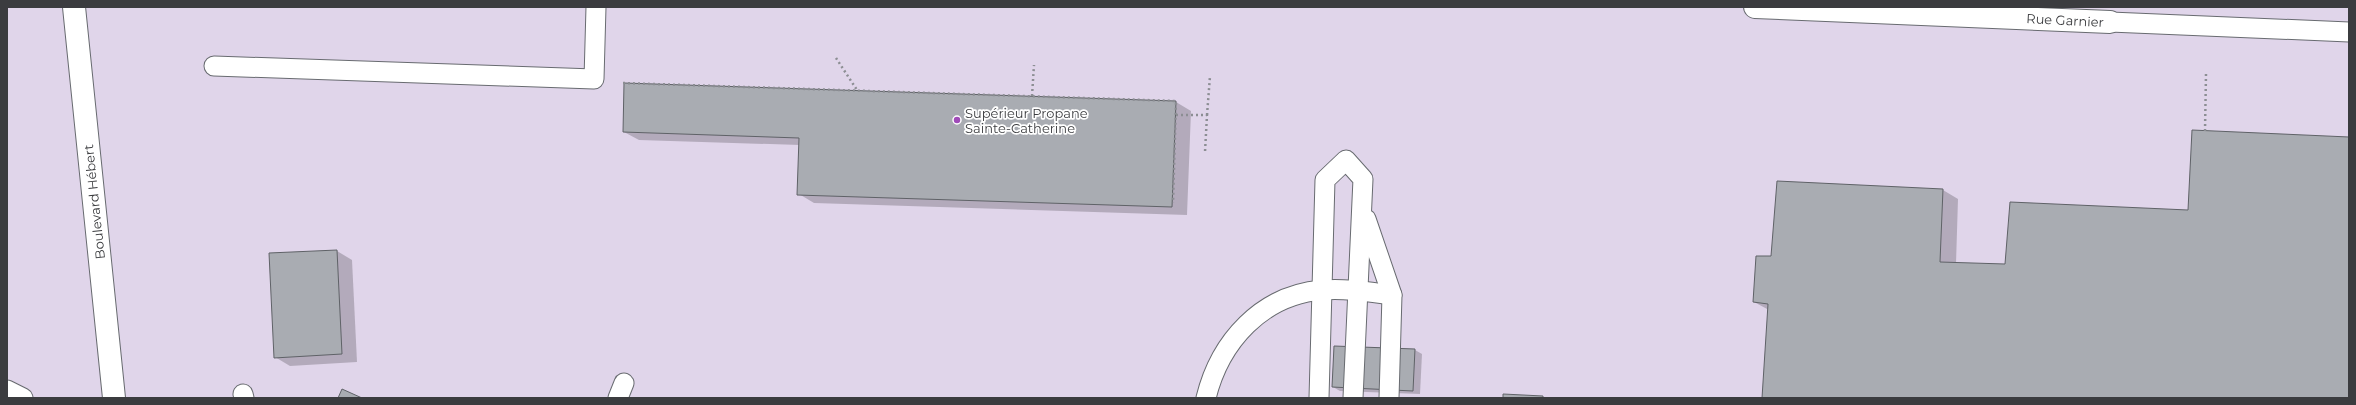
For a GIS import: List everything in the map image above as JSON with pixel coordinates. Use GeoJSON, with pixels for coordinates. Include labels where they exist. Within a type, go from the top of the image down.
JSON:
{"type":"FeatureCollection","features":[{"type":"Feature","properties":{"kind":"street","name":"Boulevard Hébert"},"geometry":{"type":"LineString","coordinates":[[74,7],[114,398]]}},
{"type":"Feature","properties":{"kind":"street","name":"Rue Garnier"},"geometry":{"type":"LineString","coordinates":[[1756,7],[2110,22]]}},
{"type":"Feature","properties":{"kind":"lane"},"geometry":{"type":"LineString","coordinates":[[214,66],[594,79],[596,7]]}},
{"type":"Feature","properties":{"kind":"lane"},"geometry":{"type":"LineString","coordinates":[[2110,22],[2137,15],[2349,32]]}},
{"type":"Feature","properties":{"kind":"lane"},"geometry":{"type":"LineString","coordinates":[[1319,398],[1325,180],[1346,160],[1363,179],[1363,210],[1353,398]]}},
{"type":"Feature","properties":{"kind":"lane"},"geometry":{"type":"LineString","coordinates":[[1363,210],[1392,295],[1389,398]]}},
{"type":"Feature","properties":{"kind":"lane"},"geometry":{"type":"LineString","coordinates":[[1206,398],[1222,356],[1243,327],[1264,308],[1287,298],[1322,290],[1358,291],[1392,295]]}},
{"type":"Feature","properties":{"kind":"lane"},"geometry":{"type":"LineString","coordinates":[[7,390],[23,398]]}},
{"type":"Feature","properties":{"kind":"path"},"geometry":{"type":"LineString","coordinates":[[836,58],[857,91]]}},
{"type":"Feature","properties":{"kind":"path"},"geometry":{"type":"LineString","coordinates":[[1032,96],[1034,65]]}},
{"type":"Feature","properties":{"kind":"path"},"geometry":{"type":"LineString","coordinates":[[2206,74],[2206,131]]}},
{"type":"Feature","properties":{"kind":"path"},"geometry":{"type":"LineString","coordinates":[[1205,152],[1210,76]]}},
{"type":"Feature","properties":{"kind":"path"},"geometry":{"type":"LineString","coordinates":[[624,83],[1176,101],[1173,203]]}},
{"type":"Feature","properties":{"kind":"path"},"geometry":{"type":"LineString","coordinates":[[1176,115],[1207,115]]}},
{"type":"Feature","properties":{"kind":"shaded area"},"geometry":{"type":"Polygon","coordinates":[[[7,7],[2349,7],[2349,398],[7,398],[7,7]]]}},
{"type":"Feature","properties":{"kind":"building"},"geometry":{"type":"Polygon","coordinates":[[[624,83],[1176,101],[1172,207],[797,195],[799,138],[623,132],[624,83]]]}},
{"type":"Feature","properties":{"kind":"building"},"geometry":{"type":"Polygon","coordinates":[[[2192,130],[2349,137],[2349,398],[1762,398],[1768,304],[1753,302],[1756,256],[1771,256],[1777,181],[1943,189],[1940,262],[2005,264],[2010,202],[2188,210],[2192,130]]]}},
{"type":"Feature","properties":{"kind":"building"},"geometry":{"type":"Polygon","coordinates":[[[337,250],[342,354],[274,358],[269,253],[337,250]]]}},
{"type":"Feature","properties":{"kind":"building"},"geometry":{"type":"Polygon","coordinates":[[[1334,346],[1415,349],[1413,391],[1332,387],[1334,346]]]}},
{"type":"Feature","properties":{"kind":"building"},"geometry":{"type":"Polygon","coordinates":[[[342,389],[362,398],[338,398],[342,389]]]}},
{"type":"Feature","properties":{"kind":"building"},"geometry":{"type":"Polygon","coordinates":[[[1503,394],[1543,396],[1543,398],[1503,398],[1503,394]]]}},
{"type":"Feature","properties":{"kind":"place","name":"Supérieur Propane Sainte-Catherine"},"geometry":{"type":"Point","coordinates":[957,120]}}]}
